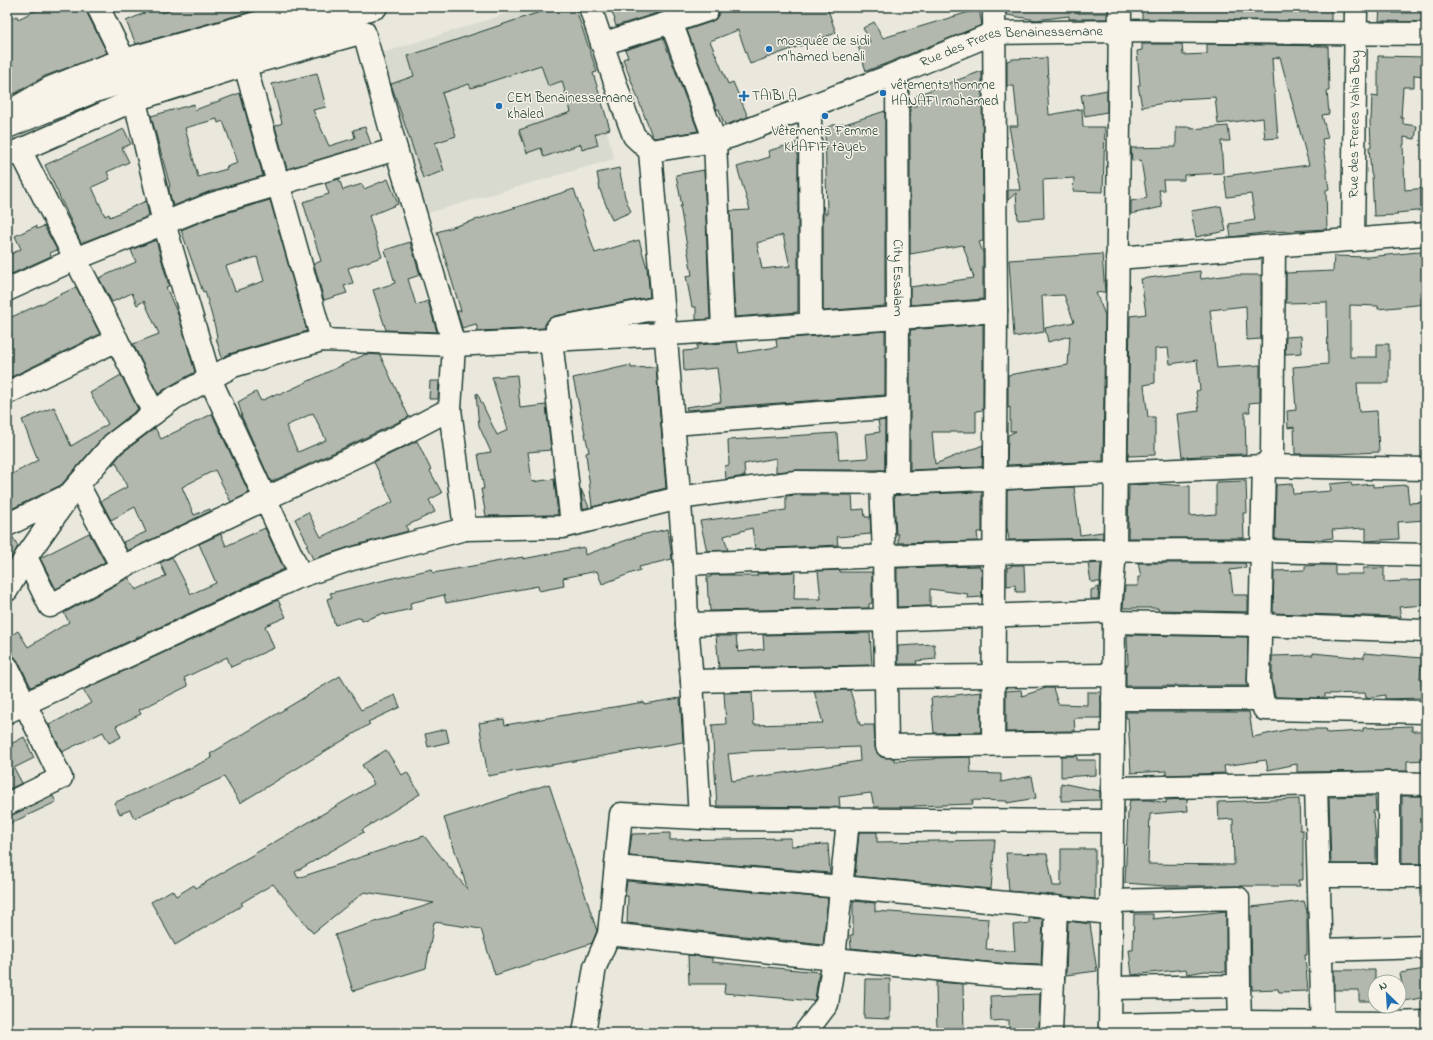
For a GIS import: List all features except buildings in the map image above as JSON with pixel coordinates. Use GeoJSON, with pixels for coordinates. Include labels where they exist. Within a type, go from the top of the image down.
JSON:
{"type":"FeatureCollection","features":[{"type":"Feature","properties":{"kind":"street"},"geometry":{"type":"LineString","coordinates":[[98,7],[129,80],[164,223],[210,379],[301,576]]}},
{"type":"Feature","properties":{"kind":"street"},"geometry":{"type":"LineString","coordinates":[[154,413],[75,259],[13,153],[129,80],[274,12],[313,7]]}},
{"type":"Feature","properties":{"kind":"street"},"geometry":{"type":"LineString","coordinates":[[242,56],[376,7]]}},
{"type":"Feature","properties":{"kind":"street"},"geometry":{"type":"LineString","coordinates":[[590,7],[634,136],[650,151],[685,564],[687,624],[700,818]]}},
{"type":"Feature","properties":{"kind":"street"},"geometry":{"type":"LineString","coordinates":[[994,7],[996,311],[993,744],[1113,743]]}},
{"type":"Feature","properties":{"kind":"street"},"geometry":{"type":"LineString","coordinates":[[1120,7],[1115,551],[1112,616],[1113,743],[1110,1029],[1240,1022],[1323,1028],[1389,1028],[1426,1022]]}},
{"type":"Feature","properties":{"kind":"street","name":"Rue des Freres Yahia Bey"},"geometry":{"type":"LineString","coordinates":[[1353,240],[1356,7]]}},
{"type":"Feature","properties":{"kind":"street"},"geometry":{"type":"LineString","coordinates":[[602,44],[707,10]]}},
{"type":"Feature","properties":{"kind":"street"},"geometry":{"type":"LineString","coordinates":[[671,22],[715,141],[723,330]]}},
{"type":"Feature","properties":{"kind":"street","name":"Rue des Freres Benainessemane"},"geometry":{"type":"LineString","coordinates":[[650,151],[715,141],[732,136],[897,74],[994,33],[1120,31],[1426,34]]}},
{"type":"Feature","properties":{"kind":"street"},"geometry":{"type":"LineString","coordinates":[[8,113],[50,88],[95,70],[129,80],[364,32],[396,149],[464,344],[450,409],[465,529]]}},
{"type":"Feature","properties":{"kind":"street"},"geometry":{"type":"LineString","coordinates":[[242,56],[322,340]]}},
{"type":"Feature","properties":{"kind":"street","name":"City Essalam"},"geometry":{"type":"LineString","coordinates":[[897,74],[897,407],[889,483],[884,555],[887,746],[993,744]]}},
{"type":"Feature","properties":{"kind":"street"},"geometry":{"type":"LineString","coordinates":[[810,107],[811,324]]}},
{"type":"Feature","properties":{"kind":"street"},"geometry":{"type":"LineString","coordinates":[[7,290],[75,259],[212,204],[396,149]]}},
{"type":"Feature","properties":{"kind":"street"},"geometry":{"type":"LineString","coordinates":[[1118,258],[1426,234]]}},
{"type":"Feature","properties":{"kind":"street"},"geometry":{"type":"LineString","coordinates":[[1274,246],[1272,456],[1264,466],[1260,625],[1259,680],[1264,709],[1426,712]]}},
{"type":"Feature","properties":{"kind":"street"},"geometry":{"type":"LineString","coordinates":[[464,344],[663,307]]}},
{"type":"Feature","properties":{"kind":"street"},"geometry":{"type":"LineString","coordinates":[[7,590],[26,557],[74,490],[113,444],[174,398],[233,366],[322,340],[464,344],[665,334],[996,311]]}},
{"type":"Feature","properties":{"kind":"street"},"geometry":{"type":"LineString","coordinates":[[7,393],[117,340]]}},
{"type":"Feature","properties":{"kind":"street"},"geometry":{"type":"LineString","coordinates":[[551,340],[572,524]]}},
{"type":"Feature","properties":{"kind":"street"},"geometry":{"type":"LineString","coordinates":[[672,424],[897,407]]}},
{"type":"Feature","properties":{"kind":"street"},"geometry":{"type":"LineString","coordinates":[[26,557],[50,606],[122,567],[397,437],[450,409]]}},
{"type":"Feature","properties":{"kind":"street"},"geometry":{"type":"LineString","coordinates":[[16,708],[301,576],[352,559],[465,529],[562,527],[679,498],[796,482],[889,483],[1264,466],[1426,469]]}},
{"type":"Feature","properties":{"kind":"street"},"geometry":{"type":"LineString","coordinates":[[7,525],[74,490]]}},
{"type":"Feature","properties":{"kind":"street"},"geometry":{"type":"LineString","coordinates":[[74,490],[122,567]]}},
{"type":"Feature","properties":{"kind":"street"},"geometry":{"type":"LineString","coordinates":[[685,564],[884,555],[1115,551],[1262,551],[1426,555]]}},
{"type":"Feature","properties":{"kind":"street"},"geometry":{"type":"LineString","coordinates":[[687,624],[885,620],[994,615],[1112,616],[1260,625],[1426,630]]}},
{"type":"Feature","properties":{"kind":"street"},"geometry":{"type":"LineString","coordinates":[[7,667],[16,708],[61,778],[7,804]]}},
{"type":"Feature","properties":{"kind":"street"},"geometry":{"type":"LineString","coordinates":[[692,681],[886,677],[1113,675]]}},
{"type":"Feature","properties":{"kind":"street"},"geometry":{"type":"LineString","coordinates":[[1113,699],[1262,699]]}},
{"type":"Feature","properties":{"kind":"street"},"geometry":{"type":"LineString","coordinates":[[1112,788],[1389,783],[1426,784]]}},
{"type":"Feature","properties":{"kind":"street"},"geometry":{"type":"LineString","coordinates":[[1389,783],[1389,876]]}},
{"type":"Feature","properties":{"kind":"street"},"geometry":{"type":"LineString","coordinates":[[1316,785],[1323,1028]]}},
{"type":"Feature","properties":{"kind":"street"},"geometry":{"type":"LineString","coordinates":[[584,1033],[595,967],[609,934],[621,814],[720,819],[1112,821]]}},
{"type":"Feature","properties":{"kind":"street"},"geometry":{"type":"LineString","coordinates":[[805,1033],[827,1004],[834,959],[848,820]]}},
{"type":"Feature","properties":{"kind":"street"},"geometry":{"type":"LineString","coordinates":[[616,867],[1056,907],[1111,907],[1238,898],[1238,986],[1240,1022]]}},
{"type":"Feature","properties":{"kind":"street"},"geometry":{"type":"LineString","coordinates":[[1319,876],[1426,876]]}},
{"type":"Feature","properties":{"kind":"street"},"geometry":{"type":"LineString","coordinates":[[1051,1033],[1056,907]]}},
{"type":"Feature","properties":{"kind":"street"},"geometry":{"type":"LineString","coordinates":[[609,934],[834,959],[1006,976],[1053,978]]}},
{"type":"Feature","properties":{"kind":"street"},"geometry":{"type":"LineString","coordinates":[[1321,950],[1426,947]]}},
{"type":"Feature","properties":{"kind":"street"},"geometry":{"type":"LineString","coordinates":[[1110,988],[1238,986]]}},
{"type":"Feature","properties":{"kind":"shaded area","name":"CEM Benainessemane khaled"},"geometry":{"type":"Polygon","coordinates":[[[528,7],[575,7],[614,159],[428,213],[382,53],[528,7]]]}},
{"type":"Feature","properties":{"kind":"place","name":"mosquée de sidi m'hamed benali"},"geometry":{"type":"Point","coordinates":[769,49]}},
{"type":"Feature","properties":{"kind":"place","name":"vêtements homme HANAFI mohamed"},"geometry":{"type":"Point","coordinates":[883,93]}},
{"type":"Feature","properties":{"kind":"place","name":"TAIBI A"},"geometry":{"type":"Point","coordinates":[744,96]}},
{"type":"Feature","properties":{"kind":"place","name":"CEM Benainessemane khaled"},"geometry":{"type":"Point","coordinates":[499,106]}},
{"type":"Feature","properties":{"kind":"place","name":"Vêtements Femme KHAFIF tayeb"},"geometry":{"type":"Point","coordinates":[825,116]}}]}
